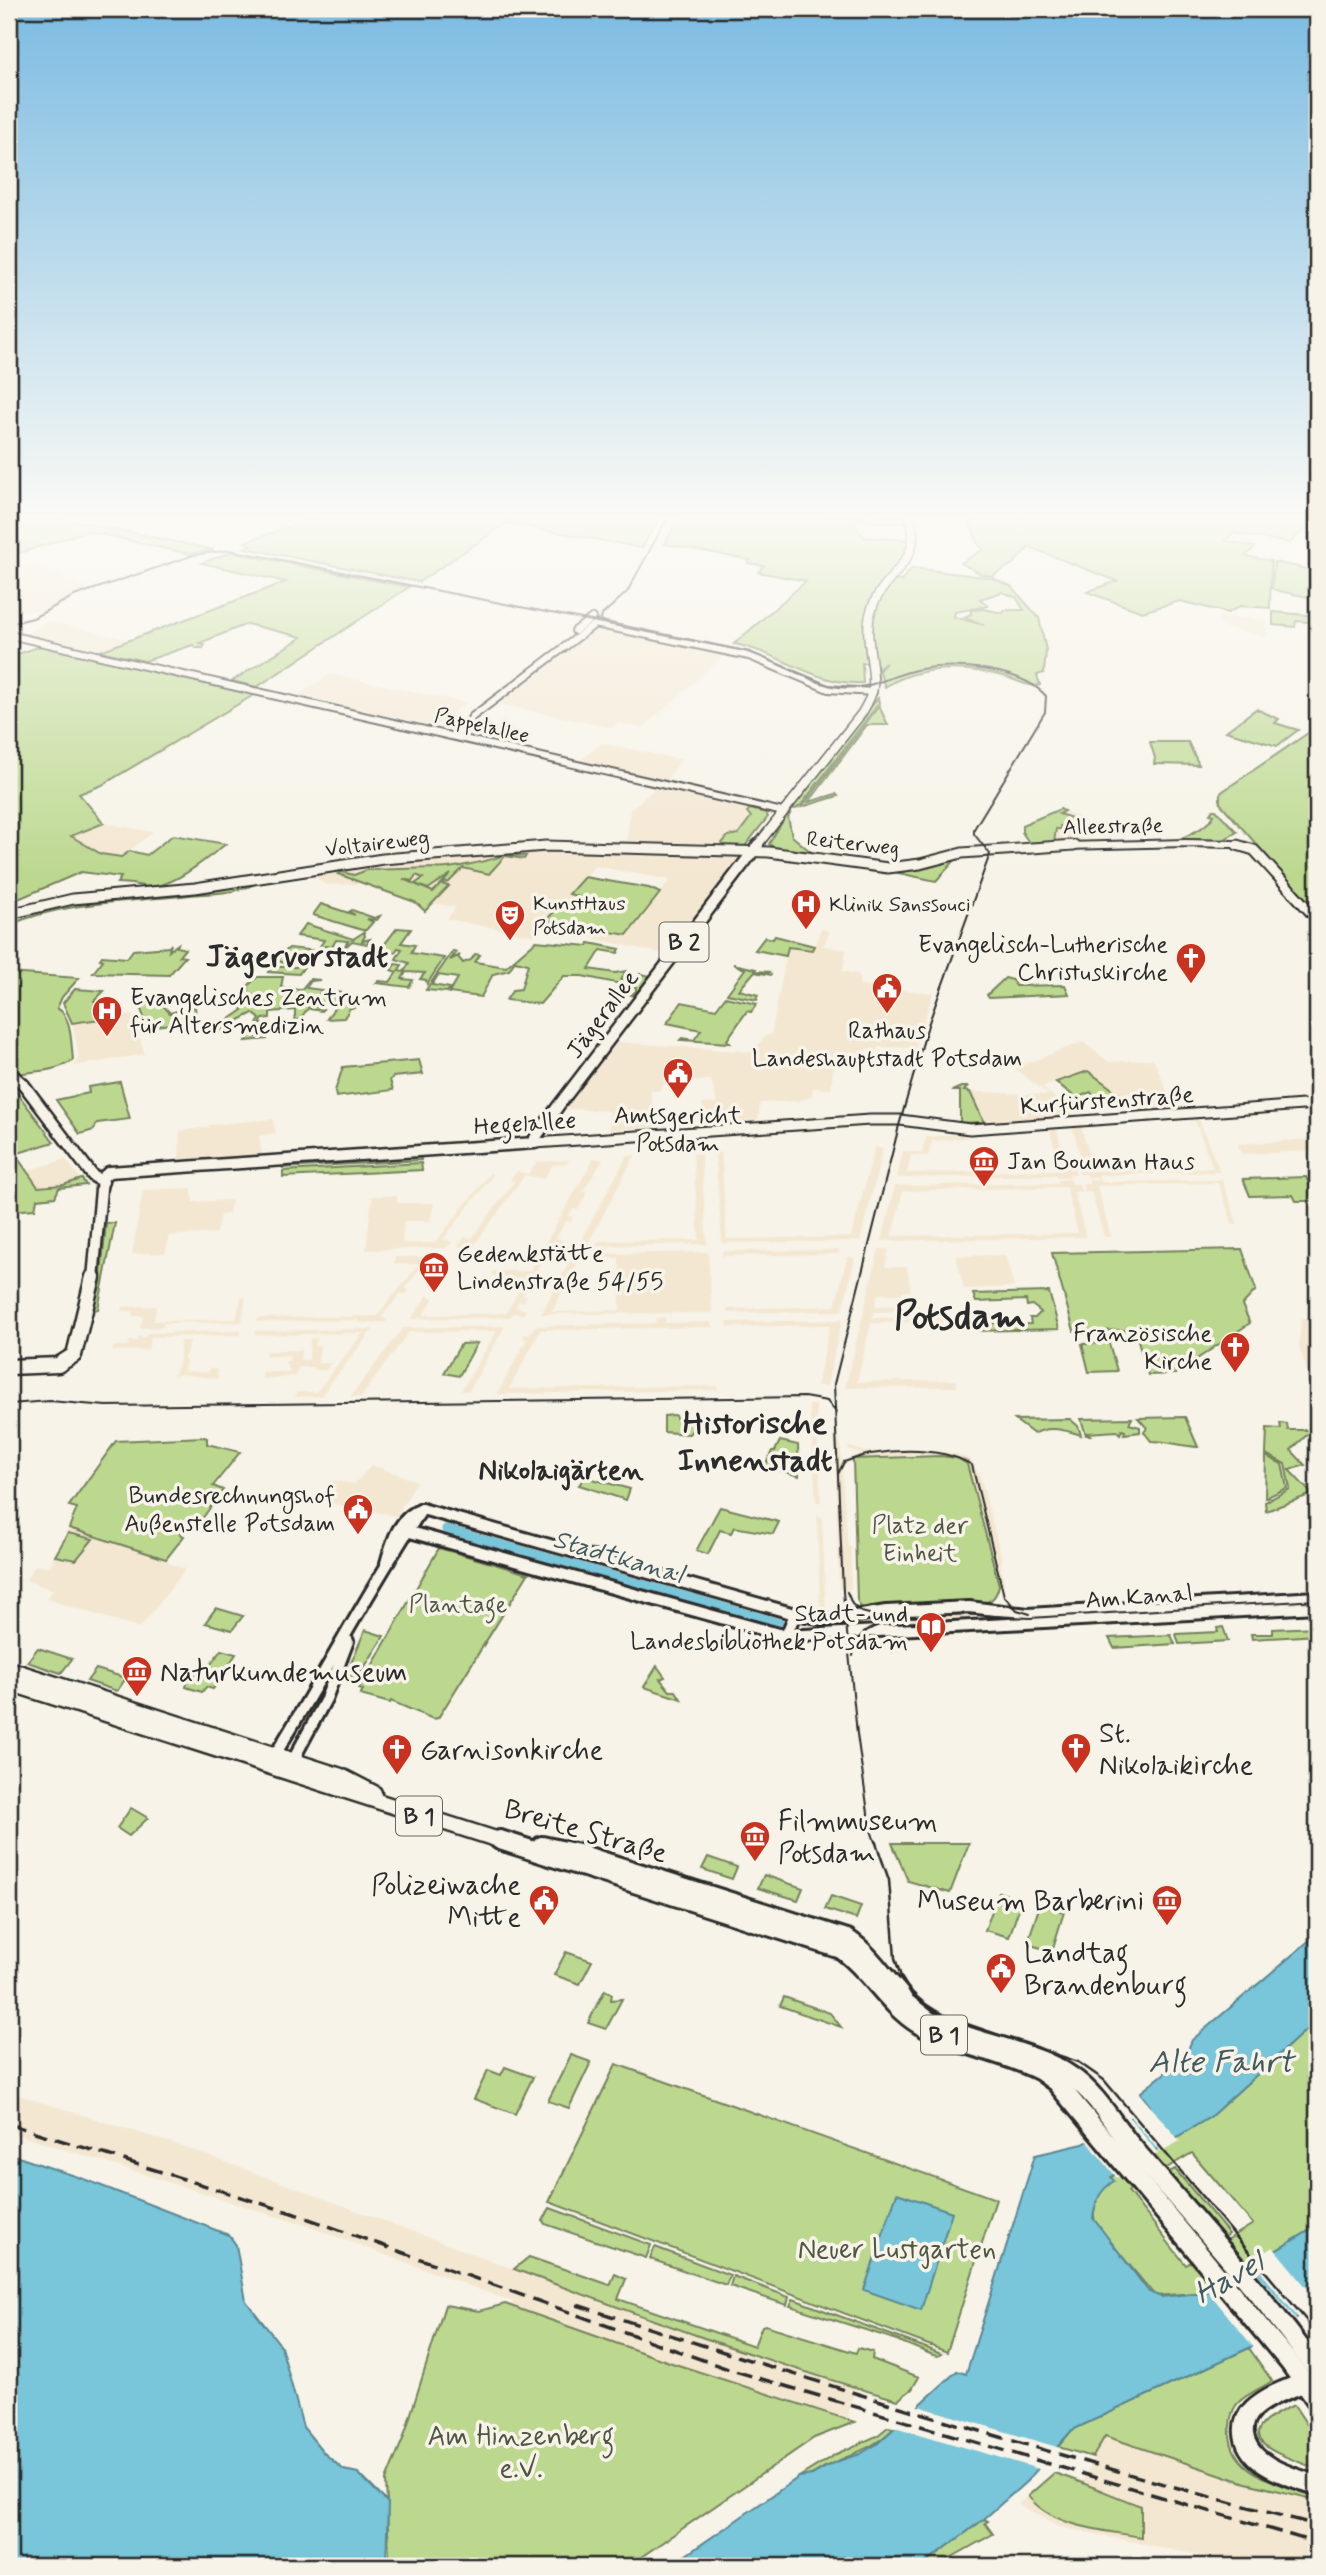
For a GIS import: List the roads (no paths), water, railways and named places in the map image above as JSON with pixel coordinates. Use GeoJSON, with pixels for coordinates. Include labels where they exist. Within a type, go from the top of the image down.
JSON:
{"type":"FeatureCollection","features":[{"type":"Feature","properties":{"kind":"main road"},"geometry":{"type":"LineString","coordinates":[[869,635],[872,688]]}},
{"type":"Feature","properties":{"kind":"main road","name":"B 2"},"geometry":{"type":"LineString","coordinates":[[783,812],[862,713],[872,688]]}},
{"type":"Feature","properties":{"kind":"main road","name":"Jägerallee"},"geometry":{"type":"LineString","coordinates":[[535,1143],[535,1138],[551,1115],[783,812]]}},
{"type":"Feature","properties":{"kind":"main road"},"geometry":{"type":"LineString","coordinates":[[9,1072],[24,1085],[93,1176],[103,1182],[93,1279],[74,1354],[71,1359],[58,1365],[9,1367]]}},
{"type":"Feature","properties":{"kind":"main road","name":"Hegelallee"},"geometry":{"type":"LineString","coordinates":[[103,1182],[130,1172],[152,1169],[535,1143]]}},
{"type":"Feature","properties":{"kind":"main road","name":"Breite Straße"},"geometry":{"type":"LineString","coordinates":[[9,1669],[271,1761]]}},
{"type":"Feature","properties":{"kind":"main road","name":"Breite Straße"},"geometry":{"type":"LineString","coordinates":[[9,1683],[271,1761],[341,1776],[365,1790],[847,1939],[875,1961],[904,2001],[926,2017],[1041,2059],[1072,2088],[1096,2117]]}},
{"type":"Feature","properties":{"kind":"main road","name":"B 1"},"geometry":{"type":"LineString","coordinates":[[1096,2117],[1157,2174],[1217,2246],[1313,2377]]}},
{"type":"Feature","properties":{"kind":"main road","name":"B 1"},"geometry":{"type":"LineString","coordinates":[[1096,2117],[1139,2184],[1199,2257],[1290,2348]]}},
{"type":"Feature","properties":{"kind":"main road"},"geometry":{"type":"LineString","coordinates":[[1316,2484],[1261,2461],[1245,2441],[1243,2428],[1251,2410],[1313,2377],[1317,2402]]}},
{"type":"Feature","properties":{"kind":"street","name":"Pappelallee"},"geometry":{"type":"LineString","coordinates":[[10,635],[783,812]]}},
{"type":"Feature","properties":{"kind":"street"},"geometry":{"type":"LineString","coordinates":[[451,736],[466,727],[472,717],[576,635]]}},
{"type":"Feature","properties":{"kind":"street"},"geometry":{"type":"LineString","coordinates":[[657,635],[749,656],[828,689],[872,688]]}},
{"type":"Feature","properties":{"kind":"street","name":"Alleestraße"},"geometry":{"type":"LineString","coordinates":[[987,850],[1100,843],[1239,845],[1260,854],[1317,919]]}},
{"type":"Feature","properties":{"kind":"street","name":"Voltaireweg"},"geometry":{"type":"LineString","coordinates":[[9,914],[73,899],[195,888],[342,864],[433,853],[546,846],[754,851]]}},
{"type":"Feature","properties":{"kind":"street","name":"Reiterweg"},"geometry":{"type":"LineString","coordinates":[[754,851],[797,854],[888,868],[907,867],[951,855],[987,850]]}},
{"type":"Feature","properties":{"kind":"street","name":"Kurfürstenstraße"},"geometry":{"type":"LineString","coordinates":[[900,1120],[970,1129],[1317,1104]]}},
{"type":"Feature","properties":{"kind":"street","name":"Hegelallee"},"geometry":{"type":"LineString","coordinates":[[535,1143],[870,1119],[900,1120]]}},
{"type":"Feature","properties":{"kind":"street"},"geometry":{"type":"LineString","coordinates":[[404,1530],[408,1514],[422,1509]]}},
{"type":"Feature","properties":{"kind":"street"},"geometry":{"type":"LineString","coordinates":[[271,1761],[351,1628],[404,1530],[422,1509]]}},
{"type":"Feature","properties":{"kind":"street","name":"Am Kanal"},"geometry":{"type":"LineString","coordinates":[[422,1509],[795,1614],[838,1619],[878,1612],[960,1607],[1028,1614],[1317,1597]]}},
{"type":"Feature","properties":{"kind":"street","name":"Am Kanal"},"geometry":{"type":"LineString","coordinates":[[404,1530],[786,1636],[1317,1607]]}},
{"type":"Feature","properties":{"kind":"street","name":"Am Kanal"},"geometry":{"type":"LineString","coordinates":[[964,1626],[990,1619],[1003,1611]]}},
{"type":"Feature","properties":{"kind":"street"},"geometry":{"type":"LineString","coordinates":[[786,1636],[795,1614]]}},
{"type":"Feature","properties":{"kind":"street"},"geometry":{"type":"LineString","coordinates":[[289,1766],[326,1699],[351,1628]]}},
{"type":"Feature","properties":{"kind":"water","name":"Alte Fahrt"},"geometry":{"type":"Polygon","coordinates":[[[1317,1934],[1317,1986],[1310,1993],[1317,2007],[1317,2020],[1210,2117],[1111,2177],[1114,2181],[1099,2196],[1093,2218],[1149,2292],[1161,2297],[1207,2292],[1317,2226],[1317,2305],[1249,2348],[1072,2430],[1027,2481],[984,2519],[921,2566],[670,2566],[799,2477],[812,2475],[877,2444],[957,2371],[966,2374],[1035,2155],[1083,2144],[1150,2106],[1140,2093],[1185,2057],[1192,2040],[1317,1934]]]}},
{"type":"Feature","properties":{"kind":"water"},"geometry":{"type":"Polygon","coordinates":[[[9,2154],[81,2178],[229,2235],[236,2245],[246,2301],[281,2346],[303,2427],[324,2453],[344,2470],[358,2473],[388,2503],[386,2566],[9,2566],[9,2154]]]}},
{"type":"Feature","properties":{"kind":"water"},"geometry":{"type":"Polygon","coordinates":[[[897,2193],[952,2212],[921,2310],[864,2290],[897,2193]]]}},
{"type":"Feature","properties":{"kind":"waterway","name":"Stadtkanal"},"geometry":{"type":"LineString","coordinates":[[446,1529],[780,1623]]}},
{"type":"Feature","properties":{"kind":"tram line"},"geometry":{"type":"LineString","coordinates":[[664,635],[752,653],[816,681],[839,687],[862,687],[910,671],[952,667],[1005,674],[1021,679],[1046,696],[1045,712],[974,829],[974,834],[990,854],[928,1025],[898,1129]]}},
{"type":"Feature","properties":{"kind":"tram line"},"geometry":{"type":"LineString","coordinates":[[835,1411],[834,1384],[898,1130]]}},
{"type":"Feature","properties":{"kind":"tram line"},"geometry":{"type":"LineString","coordinates":[[9,1404],[50,1401],[106,1406],[804,1397],[827,1401],[835,1411]]}},
{"type":"Feature","properties":{"kind":"tram line"},"geometry":{"type":"LineString","coordinates":[[835,1411],[843,1592],[857,1734],[870,1827],[875,1842]]}},
{"type":"Feature","properties":{"kind":"tram line"},"geometry":{"type":"LineString","coordinates":[[838,1474],[844,1462],[891,1452],[943,1454],[972,1465],[1004,1596],[1017,1610],[1030,1614]]}},
{"type":"Feature","properties":{"kind":"tram line"},"geometry":{"type":"LineString","coordinates":[[847,1592],[852,1604],[861,1612],[886,1618],[962,1614],[1030,1618],[1317,1600]]}},
{"type":"Feature","properties":{"kind":"tram line"},"geometry":{"type":"LineString","coordinates":[[853,1656],[856,1642],[864,1633],[889,1622]]}},
{"type":"Feature","properties":{"kind":"tram line"},"geometry":{"type":"LineString","coordinates":[[875,1840],[889,1880],[895,1958],[901,1977],[912,1995],[935,2013],[1078,2062],[1104,2080],[1317,2333]]}},
{"type":"Feature","properties":{"kind":"railway"},"geometry":{"type":"LineString","coordinates":[[9,2124],[295,2214],[728,2369],[1317,2543]]}},
{"type":"Feature","properties":{"kind":"railway"},"geometry":{"type":"LineString","coordinates":[[577,2305],[946,2421],[1317,2525]]}},
{"type":"Feature","properties":{"kind":"place","name":"Klinik Sanssouci"},"geometry":{"type":"Point","coordinates":[806,931]}},
{"type":"Feature","properties":{"kind":"place","name":"KunstHaus Potsdam"},"geometry":{"type":"Point","coordinates":[510,942]}},
{"type":"Feature","properties":{"kind":"place","name":"Evangelisch-Lutherische Christuskirche"},"geometry":{"type":"Point","coordinates":[1191,985]}},
{"type":"Feature","properties":{"kind":"place","name":"Rathaus Landeshauptstadt Potsdam"},"geometry":{"type":"Point","coordinates":[887,1015]}},
{"type":"Feature","properties":{"kind":"place","name":"Evangelisches Zentrum für Altersmedizin"},"geometry":{"type":"Point","coordinates":[107,1038]}},
{"type":"Feature","properties":{"kind":"place","name":"Amtsgericht Potsdam"},"geometry":{"type":"Point","coordinates":[678,1100]}},
{"type":"Feature","properties":{"kind":"place","name":"Jan Bouman Haus"},"geometry":{"type":"Point","coordinates":[984,1188]}},
{"type":"Feature","properties":{"kind":"place","name":"Gedenkstätte Lindenstraße 54/55"},"geometry":{"type":"Point","coordinates":[434,1294]}},
{"type":"Feature","properties":{"kind":"place","name":"Französische Kirche"},"geometry":{"type":"Point","coordinates":[1235,1374]}},
{"type":"Feature","properties":{"kind":"place","name":"Bundesrechnungshof Außenstelle Potsdam"},"geometry":{"type":"Point","coordinates":[358,1536]}},
{"type":"Feature","properties":{"kind":"place","name":"Stadt- und Landesbibliothek Potsdam"},"geometry":{"type":"Point","coordinates":[931,1654]}},
{"type":"Feature","properties":{"kind":"place","name":"Naturkundemuseum"},"geometry":{"type":"Point","coordinates":[137,1698]}},
{"type":"Feature","properties":{"kind":"place","name":"St. Nikolaikirche"},"geometry":{"type":"Point","coordinates":[1076,1775]}},
{"type":"Feature","properties":{"kind":"place","name":"Garnisonkirche"},"geometry":{"type":"Point","coordinates":[397,1776]}},
{"type":"Feature","properties":{"kind":"place","name":"Filmmuseum Potsdam"},"geometry":{"type":"Point","coordinates":[755,1863]}},
{"type":"Feature","properties":{"kind":"place","name":"Polizeiwache Mitte"},"geometry":{"type":"Point","coordinates":[544,1927]}},
{"type":"Feature","properties":{"kind":"place","name":"Museum Barberini"},"geometry":{"type":"Point","coordinates":[1167,1927]}},
{"type":"Feature","properties":{"kind":"place","name":"Landtag Brandenburg"},"geometry":{"type":"Point","coordinates":[1001,1995]}},
{"type":"Feature","properties":{"kind":"district","name":"Jägervorstadt"},"geometry":{"type":"Point","coordinates":[297,955]}},
{"type":"Feature","properties":{"kind":"district","name":"Potsdam"},"geometry":{"type":"Point","coordinates":[960,1315]}},
{"type":"Feature","properties":{"kind":"district","name":"Historische Innenstadt"},"geometry":{"type":"Point","coordinates":[755,1440]}},
{"type":"Feature","properties":{"kind":"district","name":"Nikolaigärten"},"geometry":{"type":"Point","coordinates":[561,1469]}},
{"type":"Feature","properties":{"kind":"park label","name":"Platz der Einheit"},"geometry":{"type":"Point","coordinates":[920,1539]}},
{"type":"Feature","properties":{"kind":"park label","name":"Plantage"},"geometry":{"type":"Point","coordinates":[458,1604]}},
{"type":"Feature","properties":{"kind":"park label","name":"Neuer Lustgarten"},"geometry":{"type":"Point","coordinates":[897,2248]}},
{"type":"Feature","properties":{"kind":"park label","name":"Am Hinzenberg e.V."},"geometry":{"type":"Point","coordinates":[521,2451]}},
{"type":"Feature","properties":{"kind":"water label","name":"Havel"},"geometry":{"type":"Point","coordinates":[1228,2277]}}]}
